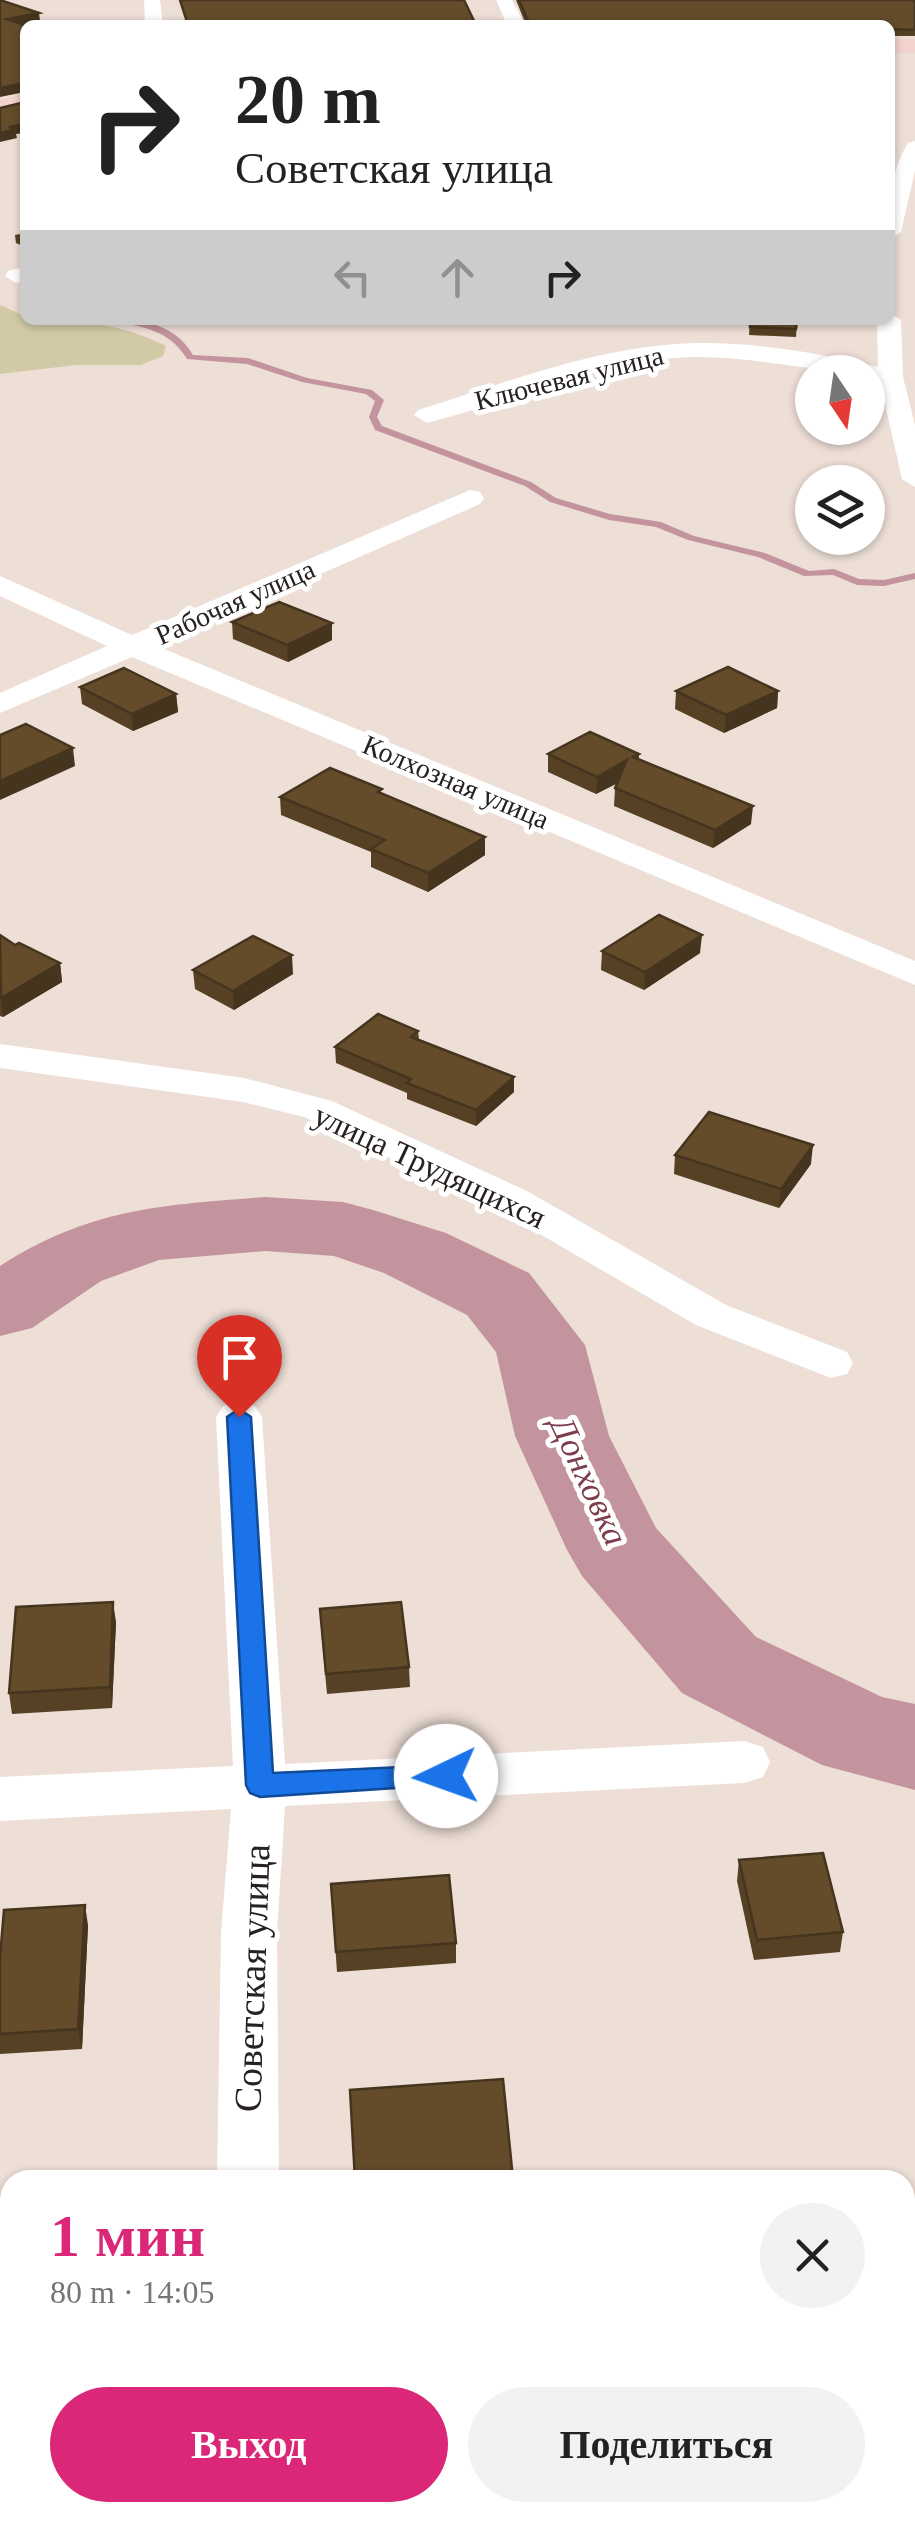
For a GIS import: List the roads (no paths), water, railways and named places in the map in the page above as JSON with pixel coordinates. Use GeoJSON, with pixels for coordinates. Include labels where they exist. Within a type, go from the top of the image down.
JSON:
{"type":"FeatureCollection","features":[{"type":"Feature","properties":{"kind":"street"},"geometry":{"type":"LineString","coordinates":[[895,206],[904,159]]}},
{"type":"Feature","properties":{"kind":"street"},"geometry":{"type":"LineString","coordinates":[[889,325],[891,377],[906,405],[915,479]]}},
{"type":"Feature","properties":{"kind":"street","name":"Ключевая улица"},"geometry":{"type":"LineString","coordinates":[[427,414],[616,360],[663,352],[816,359],[891,377]]}},
{"type":"Feature","properties":{"kind":"street","name":"Рабочая улица"},"geometry":{"type":"LineString","coordinates":[[0,704],[470,498]]}},
{"type":"Feature","properties":{"kind":"street","name":"Колхозная улица"},"geometry":{"type":"LineString","coordinates":[[0,585],[133,646],[915,974]]}},
{"type":"Feature","properties":{"kind":"street","name":"улица Трудящихся"},"geometry":{"type":"LineString","coordinates":[[0,1056],[244,1090],[318,1109],[512,1200],[711,1315],[831,1363]]}},
{"type":"Feature","properties":{"kind":"street","name":"Советская улица"},"geometry":{"type":"LineString","coordinates":[[239,1417],[260,1785],[248,1932],[248,2170]]}},
{"type":"Feature","properties":{"kind":"street"},"geometry":{"type":"LineString","coordinates":[[0,1798],[744,1762]]}},
{"type":"Feature","properties":{"kind":"waterway"},"geometry":{"type":"LineString","coordinates":[[145,325],[171,335],[190,357],[248,361],[305,380],[369,392],[380,400],[373,417],[378,428],[528,484],[553,500],[609,517],[658,524],[691,538],[761,555],[808,574],[834,572],[857,582],[884,583],[915,576]]}},
{"type":"Feature","properties":{"kind":"waterway","name":"Донховка"},"geometry":{"type":"LineString","coordinates":[[0,1307],[70,1261],[148,1233],[265,1224],[343,1229],[415,1253],[498,1294],[540,1345],[562,1436],[617,1550],[719,1665],[860,1735],[915,1747]]}}]}
